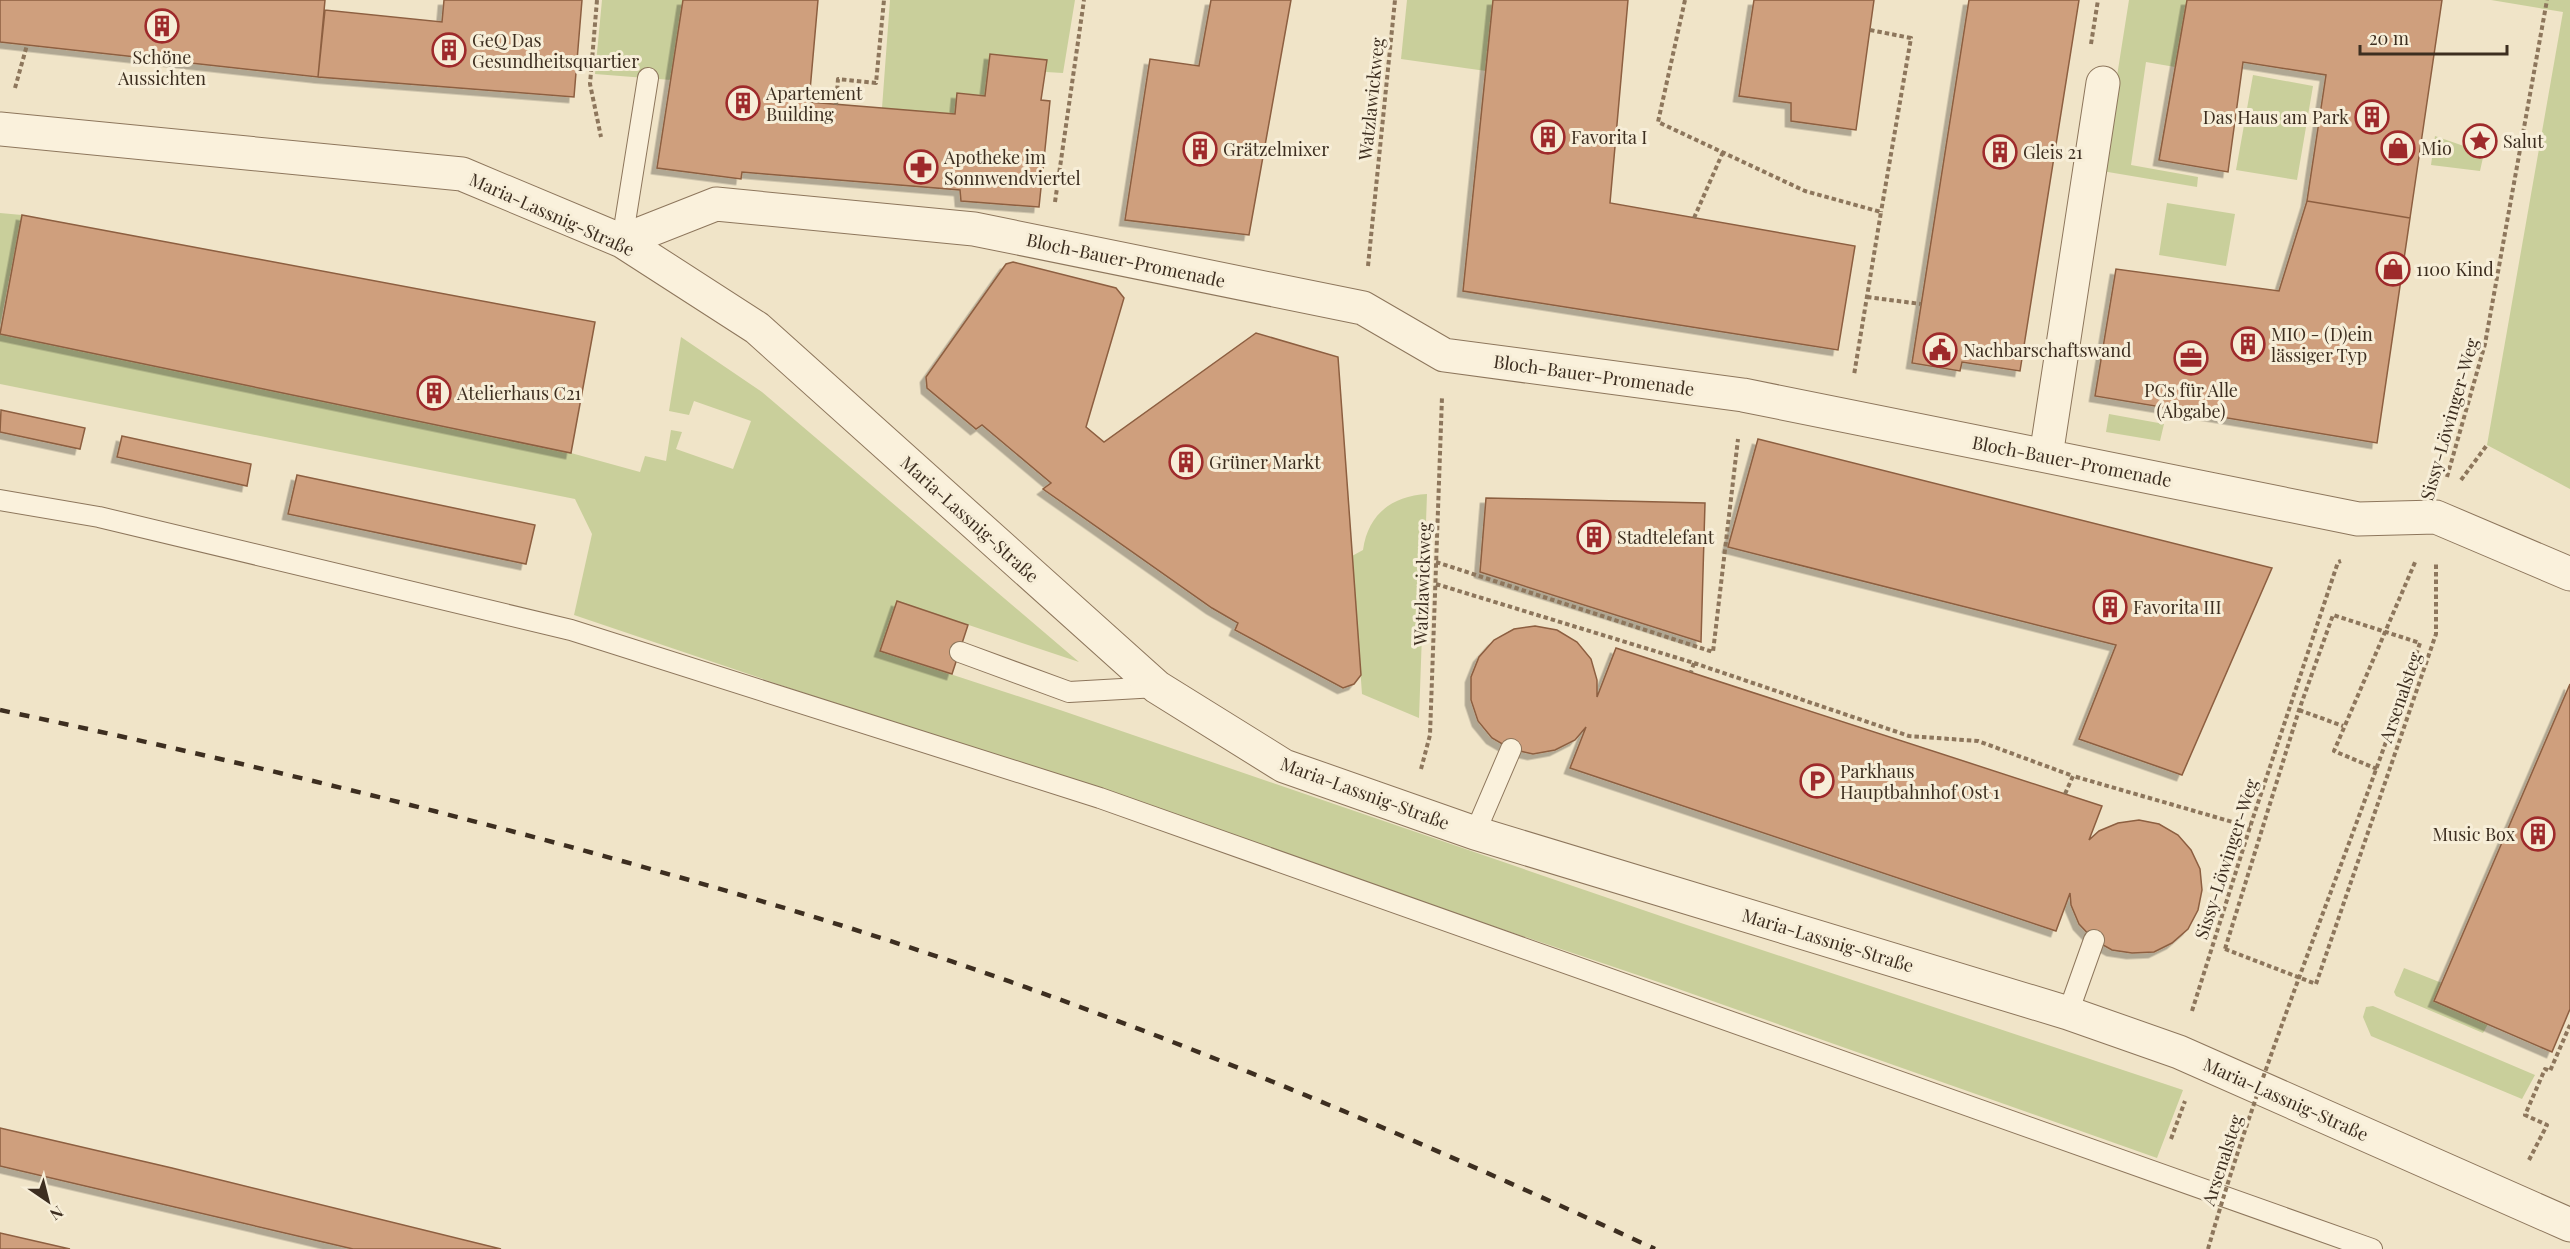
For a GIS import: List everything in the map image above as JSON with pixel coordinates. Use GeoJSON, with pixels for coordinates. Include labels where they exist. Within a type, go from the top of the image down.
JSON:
{"type":"FeatureCollection","features":[{"type":"Feature","properties":{"kind":"street"},"geometry":{"type":"LineString","coordinates":[[2046,456],[2103,83]]}},
{"type":"Feature","properties":{"kind":"street","name":"Maria-Lassnig-Straße"},"geometry":{"type":"LineString","coordinates":[[0,129],[462,174],[622,241],[757,328],[1157,687],[1284,766],[1409,811],[2068,1013],[2189,1056],[2570,1225]]}},
{"type":"Feature","properties":{"kind":"street","name":"Bloch-Bauer-Promenade"},"geometry":{"type":"LineString","coordinates":[[622,241],[716,204],[974,229],[1363,308],[1444,355],[1743,395],[2358,519],[2436,517],[2570,574]]}},
{"type":"Feature","properties":{"kind":"lane"},"geometry":{"type":"LineString","coordinates":[[622,241],[648,78]]}},
{"type":"Feature","properties":{"kind":"lane"},"geometry":{"type":"LineString","coordinates":[[0,500],[99,517],[571,630],[1100,798],[2372,1249]]}},
{"type":"Feature","properties":{"kind":"lane"},"geometry":{"type":"LineString","coordinates":[[960,652],[1069,692],[1157,687]]}},
{"type":"Feature","properties":{"kind":"lane"},"geometry":{"type":"LineString","coordinates":[[1475,832],[1511,749]]}},
{"type":"Feature","properties":{"kind":"lane"},"geometry":{"type":"LineString","coordinates":[[2068,1013],[2094,939]]}},
{"type":"Feature","properties":{"kind":"path"},"geometry":{"type":"LineString","coordinates":[[597,0],[590,84],[601,140]]}},
{"type":"Feature","properties":{"kind":"path"},"geometry":{"type":"LineString","coordinates":[[836,105],[838,79],[876,83],[884,0]]}},
{"type":"Feature","properties":{"kind":"path"},"geometry":{"type":"LineString","coordinates":[[1049,244],[1084,0]]}},
{"type":"Feature","properties":{"kind":"path","name":"Watzlawickweg"},"geometry":{"type":"LineString","coordinates":[[1363,308],[1395,0]]}},
{"type":"Feature","properties":{"kind":"path"},"geometry":{"type":"LineString","coordinates":[[1685,0],[1658,122],[1805,190],[1881,212]]}},
{"type":"Feature","properties":{"kind":"path","name":"Sissy-Löwinger-Weg"},"geometry":{"type":"LineString","coordinates":[[2436,517],[2485,344],[2547,0]]}},
{"type":"Feature","properties":{"kind":"path"},"geometry":{"type":"LineString","coordinates":[[1847,416],[1911,38],[1870,30]]}},
{"type":"Feature","properties":{"kind":"path"},"geometry":{"type":"LineString","coordinates":[[1694,218],[1723,152]]}},
{"type":"Feature","properties":{"kind":"path"},"geometry":{"type":"LineString","coordinates":[[1867,297],[1921,304]]}},
{"type":"Feature","properties":{"kind":"path","name":"Watzlawickweg"},"geometry":{"type":"LineString","coordinates":[[1409,811],[1430,735],[1444,355]]}},
{"type":"Feature","properties":{"kind":"path"},"geometry":{"type":"LineString","coordinates":[[1436,562],[1713,652],[1743,395]]}},
{"type":"Feature","properties":{"kind":"path","name":"Arsenalsteg"},"geometry":{"type":"LineString","coordinates":[[2377,769],[2334,751],[2360,686],[2436,517]]}},
{"type":"Feature","properties":{"kind":"path","name":"Arsenalsteg"},"geometry":{"type":"LineString","coordinates":[[2208,1249],[2233,1164],[2377,769],[2420,643],[2333,615],[2299,710],[2225,950],[2316,984],[2436,634],[2436,517]]}},
{"type":"Feature","properties":{"kind":"path","name":"Sissy-Löwinger-Weg"},"geometry":{"type":"LineString","coordinates":[[2159,1174],[2250,827],[2338,562],[2349,557]]}},
{"type":"Feature","properties":{"kind":"path"},"geometry":{"type":"LineString","coordinates":[[1436,584],[1694,663],[1909,736],[1978,741],[2073,776],[2250,827]]}},
{"type":"Feature","properties":{"kind":"path"},"geometry":{"type":"LineString","coordinates":[[1691,672],[1694,663]]}},
{"type":"Feature","properties":{"kind":"path"},"geometry":{"type":"LineString","coordinates":[[2299,710],[2343,726]]}},
{"type":"Feature","properties":{"kind":"path"},"geometry":{"type":"LineString","coordinates":[[2065,794],[2073,776]]}},
{"type":"Feature","properties":{"kind":"path"},"geometry":{"type":"LineString","coordinates":[[2510,1199],[2547,1125],[2525,1115],[2545,1069],[2550,1071],[2570,1024]]}},
{"type":"Feature","properties":{"kind":"green space"},"geometry":{"type":"Polygon","coordinates":[[[602,0],[683,0],[671,80],[595,74],[602,0]]]}},
{"type":"Feature","properties":{"kind":"green space"},"geometry":{"type":"Polygon","coordinates":[[[890,0],[1075,0],[1063,73],[1046,72],[1047,61],[990,54],[985,96],[958,93],[955,114],[882,108],[890,0]]]}},
{"type":"Feature","properties":{"kind":"green space"},"geometry":{"type":"Polygon","coordinates":[[[1407,0],[1493,0],[1486,71],[1401,59],[1407,0]]]}},
{"type":"Feature","properties":{"kind":"green space"},"geometry":{"type":"Polygon","coordinates":[[[2129,0],[2187,0],[2175,67],[2146,62],[2131,165],[2198,177],[2197,187],[2102,171],[2129,0]]]}},
{"type":"Feature","properties":{"kind":"green space"},"geometry":{"type":"Polygon","coordinates":[[[2491,0],[2570,0],[2570,489],[2487,445],[2563,12],[2491,0]]]}},
{"type":"Feature","properties":{"kind":"green space"},"geometry":{"type":"Polygon","coordinates":[[[2253,75],[2313,86],[2297,180],[2236,170],[2253,75]]]}},
{"type":"Feature","properties":{"kind":"green space"},"geometry":{"type":"Polygon","coordinates":[[[2435,136],[2484,153],[2480,171],[2431,165],[2435,136]]]}},
{"type":"Feature","properties":{"kind":"green space"},"geometry":{"type":"Polygon","coordinates":[[[2167,203],[2235,214],[2226,266],[2159,255],[2167,203]]]}},
{"type":"Feature","properties":{"kind":"green space"},"geometry":{"type":"Polygon","coordinates":[[[0,213],[22,215],[0,325],[0,213]]]}},
{"type":"Feature","properties":{"kind":"green space"},"geometry":{"type":"Polygon","coordinates":[[[0,334],[571,453],[640,472],[645,456],[666,461],[671,430],[682,432],[676,449],[733,469],[751,421],[694,401],[689,415],[669,411],[681,337],[762,392],[1079,662],[897,601],[880,651],[1063,711],[1681,923],[2183,1090],[2157,1158],[1670,986],[574,615],[592,534],[575,499],[0,384],[0,334]]]}},
{"type":"Feature","properties":{"kind":"green space"},"geometry":{"type":"Polygon","coordinates":[[[2109,414],[2164,424],[2160,441],[2106,432],[2109,414]]]}},
{"type":"Feature","properties":{"kind":"green space"},"geometry":{"type":"Polygon","coordinates":[[[1427,494],[1419,718],[1362,694],[1352,556],[1363,550],[1370,526],[1384,509],[1403,499],[1427,494]]]}},
{"type":"Feature","properties":{"kind":"green space"},"geometry":{"type":"Polygon","coordinates":[[[2404,968],[2442,983],[2434,1001],[2488,1024],[2483,1033],[2396,996],[2394,992],[2404,968]]]}},
{"type":"Feature","properties":{"kind":"green space"},"geometry":{"type":"Polygon","coordinates":[[[2373,1006],[2535,1075],[2522,1099],[2371,1036],[2363,1017],[2366,1007],[2373,1006]]]}},
{"type":"Feature","properties":{"kind":"building","name":"Schöne Aussichten"},"geometry":{"type":"Polygon","coordinates":[[[0,0],[325,0],[318,77],[0,42],[0,0]]]}},
{"type":"Feature","properties":{"kind":"building","name":"GeQ Das Gesundheitsquartier"},"geometry":{"type":"Polygon","coordinates":[[[444,0],[582,0],[574,97],[318,77],[325,10],[442,22],[444,0]]]}},
{"type":"Feature","properties":{"kind":"building","name":"Apartement Building"},"geometry":{"type":"Polygon","coordinates":[[[683,0],[818,0],[809,102],[955,114],[957,93],[985,96],[990,54],[1047,60],[1041,100],[1050,101],[1039,207],[961,201],[960,190],[742,172],[741,179],[657,168],[683,0]]]}},
{"type":"Feature","properties":{"kind":"building","name":"Grätzelmixer"},"geometry":{"type":"Polygon","coordinates":[[[1211,0],[1291,0],[1249,235],[1125,220],[1150,59],[1199,66],[1211,0]]]}},
{"type":"Feature","properties":{"kind":"building","name":"Favorita I"},"geometry":{"type":"Polygon","coordinates":[[[1493,0],[1628,0],[1610,203],[1855,246],[1838,350],[1463,291],[1493,0]]]}},
{"type":"Feature","properties":{"kind":"building"},"geometry":{"type":"Polygon","coordinates":[[[1754,0],[1874,0],[1856,130],[1791,121],[1791,103],[1739,96],[1754,0]]]}},
{"type":"Feature","properties":{"kind":"building","name":"Gleis 21"},"geometry":{"type":"Polygon","coordinates":[[[1969,0],[2079,0],[2020,371],[1962,362],[1960,371],[1912,363],[1969,0]]]}},
{"type":"Feature","properties":{"kind":"building","name":"Das Haus am Park"},"geometry":{"type":"Polygon","coordinates":[[[2187,0],[2442,0],[2410,218],[2307,201],[2326,75],[2243,62],[2228,172],[2159,160],[2187,0]]]}},
{"type":"Feature","properties":{"kind":"building","name":"MIO - (D)ein lässiger Typ"},"geometry":{"type":"Polygon","coordinates":[[[2307,201],[2410,218],[2377,443],[2095,396],[2116,269],[2279,291],[2307,201]]]}},
{"type":"Feature","properties":{"kind":"building","name":"Atelierhaus C21"},"geometry":{"type":"Polygon","coordinates":[[[22,215],[595,322],[571,453],[0,334],[22,215]]]}},
{"type":"Feature","properties":{"kind":"building","name":"Grüner Markt"},"geometry":{"type":"Polygon","coordinates":[[[1013,262],[1116,288],[1124,298],[1086,427],[1104,442],[1256,333],[1338,357],[1361,675],[1354,684],[1343,688],[1235,630],[1238,623],[1212,608],[1043,489],[1051,483],[982,425],[976,429],[927,388],[926,377],[1006,264],[1013,262]]]}},
{"type":"Feature","properties":{"kind":"building"},"geometry":{"type":"Polygon","coordinates":[[[1,410],[85,428],[80,449],[0,432],[1,410]]]}},
{"type":"Feature","properties":{"kind":"building"},"geometry":{"type":"Polygon","coordinates":[[[122,436],[251,464],[247,486],[117,457],[122,436]]]}},
{"type":"Feature","properties":{"kind":"building","name":"Favorita III"},"geometry":{"type":"Polygon","coordinates":[[[1758,439],[2272,568],[2182,775],[2079,739],[2116,645],[1728,547],[1758,439]]]}},
{"type":"Feature","properties":{"kind":"building"},"geometry":{"type":"Polygon","coordinates":[[[297,475],[535,525],[526,564],[288,514],[297,475]]]}},
{"type":"Feature","properties":{"kind":"building","name":"Stadtelefant"},"geometry":{"type":"Polygon","coordinates":[[[1486,498],[1705,503],[1701,642],[1480,572],[1486,498]]]}},
{"type":"Feature","properties":{"kind":"building"},"geometry":{"type":"Polygon","coordinates":[[[897,601],[968,625],[952,674],[880,651],[897,601]]]}},
{"type":"Feature","properties":{"kind":"building","name":"Parkhaus Hauptbahnhof Ost 1"},"geometry":{"type":"Polygon","coordinates":[[[1535,626],[1557,630],[1577,642],[1591,659],[1597,680],[1597,697],[1616,648],[2102,806],[2089,840],[2099,831],[2118,823],[2139,820],[2159,824],[2178,835],[2191,850],[2200,869],[2202,890],[2198,910],[2188,929],[2172,943],[2154,952],[2132,953],[2112,950],[2094,940],[2079,924],[2071,905],[2070,893],[2056,931],[1570,768],[1586,727],[1575,740],[1555,750],[1533,754],[1511,749],[1492,738],[1478,721],[1471,700],[1471,677],[1479,657],[1494,640],[1514,629],[1535,626]]]}},
{"type":"Feature","properties":{"kind":"building","name":"Music Box"},"geometry":{"type":"Polygon","coordinates":[[[2570,684],[2570,1009],[2552,1052],[2434,1001],[2570,684]]]}},
{"type":"Feature","properties":{"kind":"building"},"geometry":{"type":"Polygon","coordinates":[[[0,1128],[501,1249],[353,1249],[0,1166],[0,1128]]]}},
{"type":"Feature","properties":{"kind":"building"},"geometry":{"type":"Polygon","coordinates":[[[0,1233],[70,1249],[0,1249],[0,1233]]]}},
{"type":"Feature","properties":{"kind":"railway"},"geometry":{"type":"LineString","coordinates":[[0,710],[311,780],[620,860],[930,954],[1141,1030],[1349,1113],[1655,1249]]}},
{"type":"Feature","properties":{"kind":"place","name":"Schöne Aussichten"},"geometry":{"type":"Point","coordinates":[162,26]}},
{"type":"Feature","properties":{"kind":"place","name":"GeQ Das Gesundheitsquartier"},"geometry":{"type":"Point","coordinates":[449,50]}},
{"type":"Feature","properties":{"kind":"place","name":"Apartement Building"},"geometry":{"type":"Point","coordinates":[743,103]}},
{"type":"Feature","properties":{"kind":"place","name":"Das Haus am Park"},"geometry":{"type":"Point","coordinates":[2372,117]}},
{"type":"Feature","properties":{"kind":"place","name":"Favorita I"},"geometry":{"type":"Point","coordinates":[1548,137]}},
{"type":"Feature","properties":{"kind":"place","name":"Salut"},"geometry":{"type":"Point","coordinates":[2480,141]}},
{"type":"Feature","properties":{"kind":"place","name":"Mio"},"geometry":{"type":"Point","coordinates":[2398,148]}},
{"type":"Feature","properties":{"kind":"place","name":"Grätzelmixer"},"geometry":{"type":"Point","coordinates":[1200,149]}},
{"type":"Feature","properties":{"kind":"place","name":"Gleis 21"},"geometry":{"type":"Point","coordinates":[2000,152]}},
{"type":"Feature","properties":{"kind":"place","name":"Apotheke im Sonnwendviertel"},"geometry":{"type":"Point","coordinates":[921,167]}},
{"type":"Feature","properties":{"kind":"place","name":"1100 Kind"},"geometry":{"type":"Point","coordinates":[2393,269]}},
{"type":"Feature","properties":{"kind":"place","name":"MIO - (D)ein lässiger Typ"},"geometry":{"type":"Point","coordinates":[2248,344]}},
{"type":"Feature","properties":{"kind":"place","name":"Nachbarschaftswand"},"geometry":{"type":"Point","coordinates":[1940,350]}},
{"type":"Feature","properties":{"kind":"place","name":"PCs für Alle (Abgabe)"},"geometry":{"type":"Point","coordinates":[2191,358]}},
{"type":"Feature","properties":{"kind":"place","name":"Atelierhaus C21"},"geometry":{"type":"Point","coordinates":[434,393]}},
{"type":"Feature","properties":{"kind":"place","name":"Grüner Markt"},"geometry":{"type":"Point","coordinates":[1186,462]}},
{"type":"Feature","properties":{"kind":"place","name":"Stadtelefant"},"geometry":{"type":"Point","coordinates":[1594,537]}},
{"type":"Feature","properties":{"kind":"place","name":"Favorita III"},"geometry":{"type":"Point","coordinates":[2110,607]}},
{"type":"Feature","properties":{"kind":"place","name":"Parkhaus Hauptbahnhof Ost 1"},"geometry":{"type":"Point","coordinates":[1817,781]}},
{"type":"Feature","properties":{"kind":"place","name":"Music Box"},"geometry":{"type":"Point","coordinates":[2538,834]}}]}
